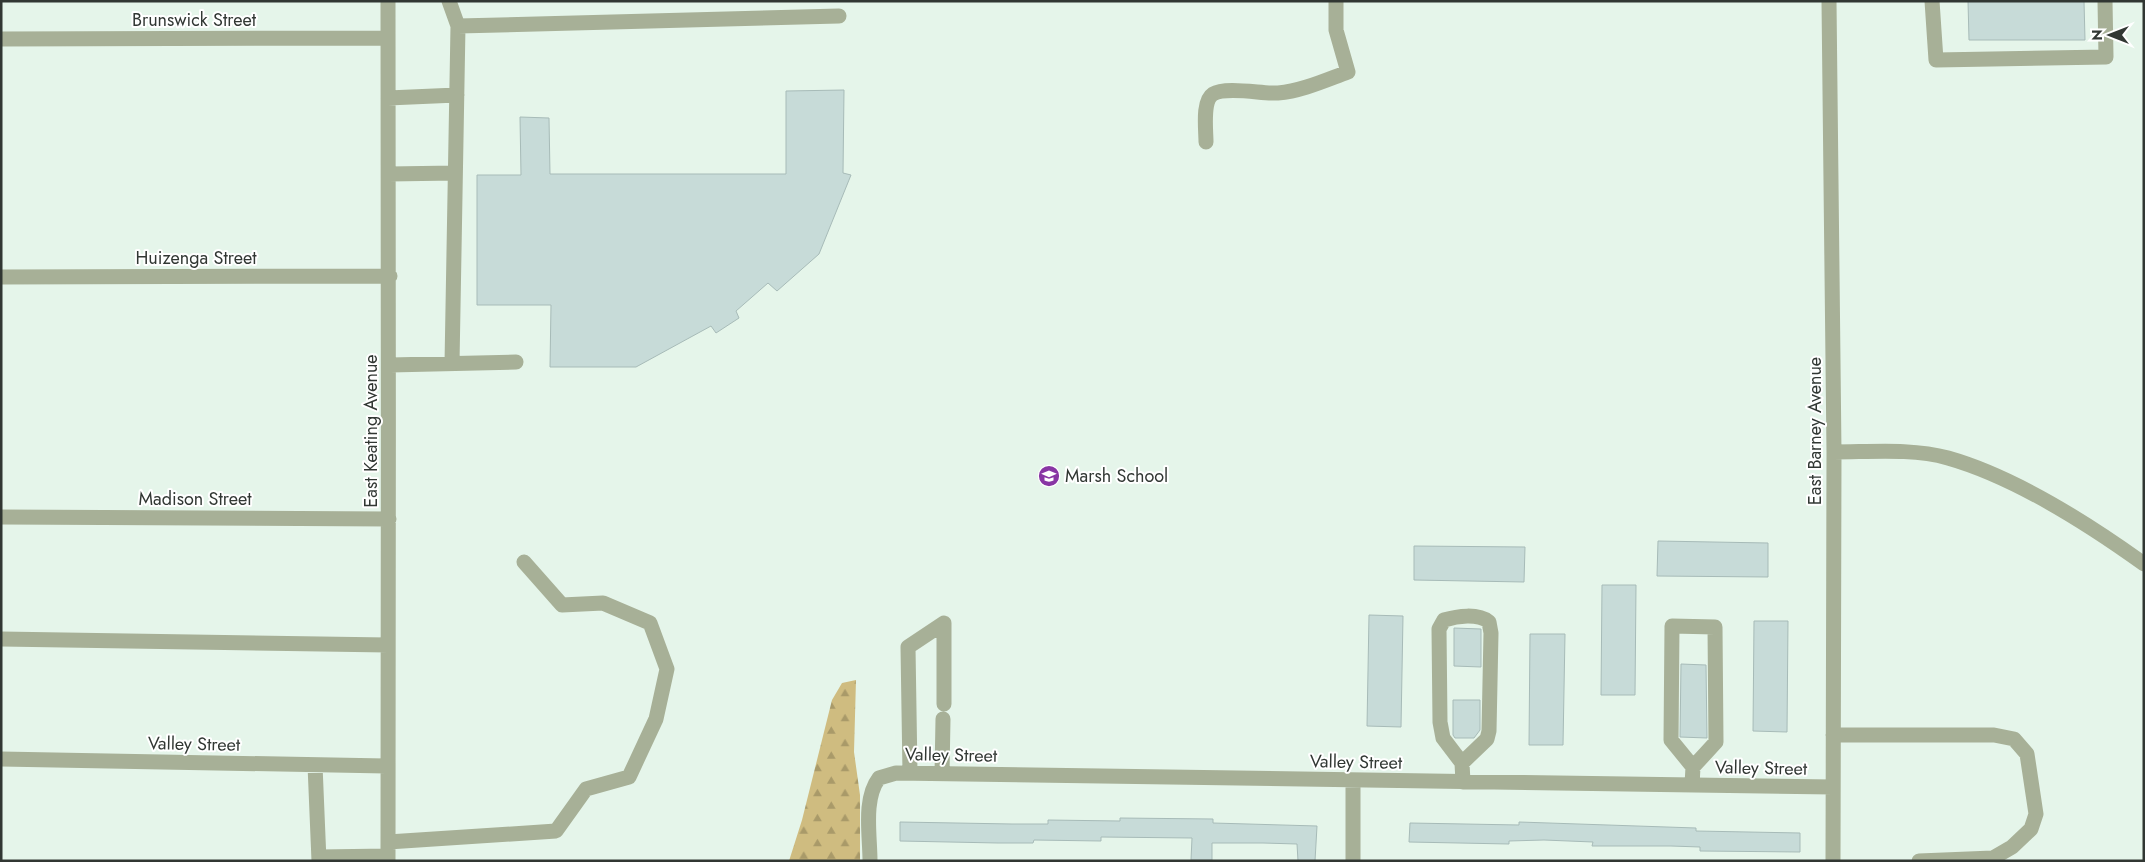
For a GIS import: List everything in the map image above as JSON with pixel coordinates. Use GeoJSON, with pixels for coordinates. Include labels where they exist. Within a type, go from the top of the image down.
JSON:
{"type":"FeatureCollection","features":[{"type":"Feature","properties":{"kind":"street","name":"East Keating Avenue"},"geometry":{"type":"LineString","coordinates":[[388,1],[390,276],[386,766],[388,853]]}},
{"type":"Feature","properties":{"kind":"street"},"geometry":{"type":"LineString","coordinates":[[450,1],[458,26],[452,364]]}},
{"type":"Feature","properties":{"kind":"street"},"geometry":{"type":"LineString","coordinates":[[1206,142],[1208,101],[1214,94],[1225,92],[1279,93],[1303,88],[1348,72],[1336,30],[1336,1]]}},
{"type":"Feature","properties":{"kind":"street","name":"East Barney Avenue"},"geometry":{"type":"LineString","coordinates":[[1828,1],[1834,452],[1833,861]]}},
{"type":"Feature","properties":{"kind":"street"},"geometry":{"type":"LineString","coordinates":[[1932,1],[1936,60],[2106,57],[2105,1]]}},
{"type":"Feature","properties":{"kind":"street"},"geometry":{"type":"LineString","coordinates":[[458,26],[839,16]]}},
{"type":"Feature","properties":{"kind":"street","name":"Brunswick Street"},"geometry":{"type":"LineString","coordinates":[[1,39],[388,38]]}},
{"type":"Feature","properties":{"kind":"street"},"geometry":{"type":"LineString","coordinates":[[388,98],[457,95]]}},
{"type":"Feature","properties":{"kind":"street"},"geometry":{"type":"LineString","coordinates":[[389,174],[455,172]]}},
{"type":"Feature","properties":{"kind":"street","name":"Huizenga Street"},"geometry":{"type":"LineString","coordinates":[[1,276],[390,276]]}},
{"type":"Feature","properties":{"kind":"street"},"geometry":{"type":"LineString","coordinates":[[390,365],[516,362]]}},
{"type":"Feature","properties":{"kind":"street"},"geometry":{"type":"LineString","coordinates":[[1834,452],[1914,453],[1946,457],[1992,474],[2090,525],[2144,564]]}},
{"type":"Feature","properties":{"kind":"street","name":"Madison Street"},"geometry":{"type":"LineString","coordinates":[[1,517],[389,519]]}},
{"type":"Feature","properties":{"kind":"street"},"geometry":{"type":"LineString","coordinates":[[315,765],[319,859],[388,853],[556,831],[586,789],[629,777],[656,719],[667,669],[650,623],[603,603],[562,605],[524,562]]}},
{"type":"Feature","properties":{"kind":"street"},"geometry":{"type":"LineString","coordinates":[[1462,763],[1487,739],[1489,730],[1489,622],[1484,618],[1455,616],[1444,620],[1439,629],[1440,722],[1442,738],[1462,763],[1463,782]]}},
{"type":"Feature","properties":{"kind":"street"},"geometry":{"type":"LineString","coordinates":[[910,773],[908,647],[944,623],[944,704]]}},
{"type":"Feature","properties":{"kind":"street"},"geometry":{"type":"LineString","coordinates":[[1692,785],[1693,767],[1716,742],[1715,627],[1672,626],[1670,740],[1693,767]]}},
{"type":"Feature","properties":{"kind":"street"},"geometry":{"type":"LineString","coordinates":[[1,639],[388,645]]}},
{"type":"Feature","properties":{"kind":"street"},"geometry":{"type":"LineString","coordinates":[[942,774],[943,719]]}},
{"type":"Feature","properties":{"kind":"street"},"geometry":{"type":"LineString","coordinates":[[1833,735],[1994,735],[2014,739],[2027,754],[2036,814],[2031,830],[2012,846],[1993,858],[1919,861]]}},
{"type":"Feature","properties":{"kind":"street","name":"Valley Street"},"geometry":{"type":"LineString","coordinates":[[1,760],[386,766]]}},
{"type":"Feature","properties":{"kind":"street","name":"Valley Street"},"geometry":{"type":"LineString","coordinates":[[870,861],[871,796],[879,778],[886,774],[1833,787]]}},
{"type":"Feature","properties":{"kind":"street"},"geometry":{"type":"LineString","coordinates":[[1352,861],[1353,781]]}},
{"type":"Feature","properties":{"kind":"green space"},"geometry":{"type":"Polygon","coordinates":[[[856,680],[854,752],[860,795],[860,861],[789,861],[802,820],[832,700],[842,683],[856,680]]]}},
{"type":"Feature","properties":{"kind":"building"},"geometry":{"type":"Polygon","coordinates":[[[1968,1],[2084,1],[2085,40],[1969,40],[1968,1]]]}},
{"type":"Feature","properties":{"kind":"building"},"geometry":{"type":"Polygon","coordinates":[[[844,90],[843,173],[851,175],[819,254],[777,291],[768,283],[736,311],[739,318],[716,333],[711,326],[636,367],[550,367],[551,305],[477,305],[477,175],[521,175],[520,117],[549,118],[550,174],[786,174],[786,91],[844,90]]]}},
{"type":"Feature","properties":{"kind":"building"},"geometry":{"type":"Polygon","coordinates":[[[1658,541],[1768,543],[1768,577],[1657,576],[1658,541]]]}},
{"type":"Feature","properties":{"kind":"building"},"geometry":{"type":"Polygon","coordinates":[[[1414,546],[1525,547],[1524,582],[1414,580],[1414,546]]]}},
{"type":"Feature","properties":{"kind":"building"},"geometry":{"type":"Polygon","coordinates":[[[1602,585],[1636,585],[1635,695],[1601,695],[1602,585]]]}},
{"type":"Feature","properties":{"kind":"building"},"geometry":{"type":"Polygon","coordinates":[[[1369,615],[1403,616],[1401,727],[1367,726],[1369,615]]]}},
{"type":"Feature","properties":{"kind":"building"},"geometry":{"type":"Polygon","coordinates":[[[1754,621],[1788,621],[1787,732],[1753,731],[1754,621]]]}},
{"type":"Feature","properties":{"kind":"building"},"geometry":{"type":"Polygon","coordinates":[[[1454,628],[1481,629],[1481,667],[1454,666],[1454,628]]]}},
{"type":"Feature","properties":{"kind":"building"},"geometry":{"type":"Polygon","coordinates":[[[1530,634],[1565,634],[1563,745],[1529,745],[1530,634]]]}},
{"type":"Feature","properties":{"kind":"building"},"geometry":{"type":"Polygon","coordinates":[[[1681,664],[1706,665],[1707,738],[1680,737],[1681,664]]]}},
{"type":"Feature","properties":{"kind":"building"},"geometry":{"type":"Polygon","coordinates":[[[1453,700],[1480,700],[1480,730],[1474,738],[1455,738],[1453,735],[1453,700]]]}},
{"type":"Feature","properties":{"kind":"building"},"geometry":{"type":"Polygon","coordinates":[[[1120,818],[1213,819],[1213,823],[1317,826],[1315,861],[1298,861],[1297,844],[1263,843],[1212,843],[1212,860],[1191,860],[1192,838],[1101,837],[1101,841],[1034,840],[1033,843],[900,841],[900,822],[1048,824],[1048,820],[1120,821],[1120,818]]]}},
{"type":"Feature","properties":{"kind":"building"},"geometry":{"type":"Polygon","coordinates":[[[1519,822],[1696,828],[1696,831],[1800,833],[1800,852],[1700,851],[1700,847],[1671,846],[1592,846],[1593,842],[1544,840],[1509,841],[1509,844],[1409,842],[1410,823],[1519,825],[1519,822]]]}},
{"type":"Feature","properties":{"kind":"place","name":"Marsh School"},"geometry":{"type":"Point","coordinates":[1049,476]}}]}
